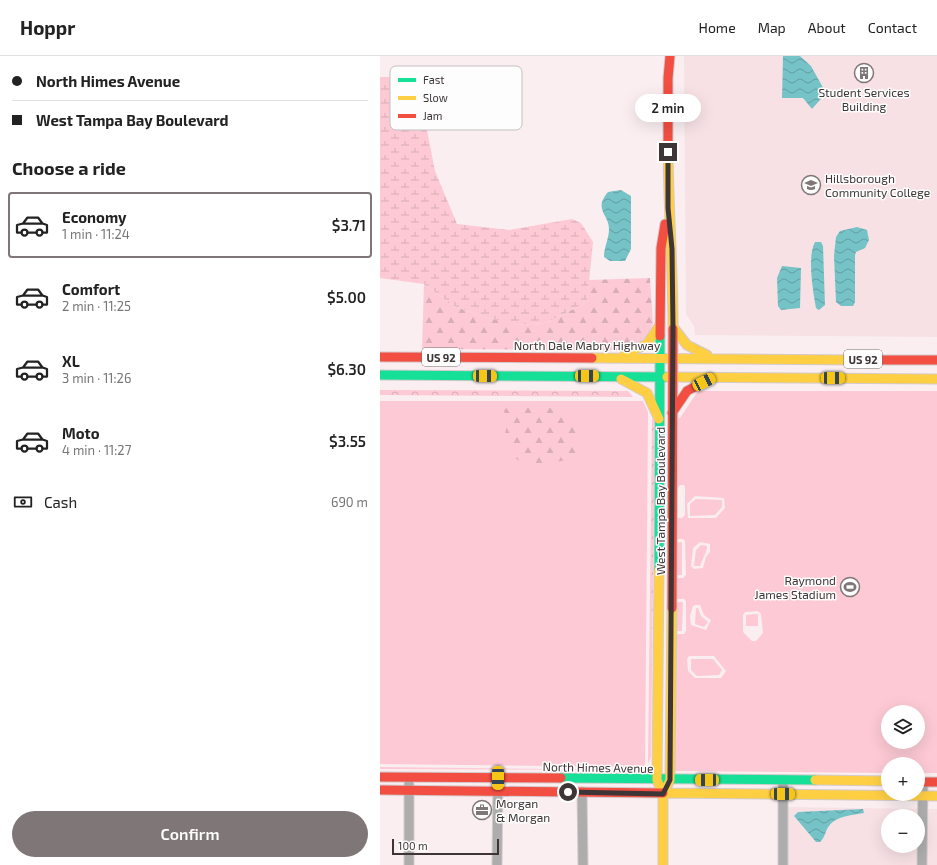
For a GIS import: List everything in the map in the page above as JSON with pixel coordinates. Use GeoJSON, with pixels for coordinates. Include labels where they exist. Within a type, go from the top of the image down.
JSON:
{"type":"FeatureCollection","features":[{"type":"Feature","properties":{"kind":"street","name":"West Tampa Bay Boulevard"},"geometry":{"type":"LineString","coordinates":[[663,794],[670,780],[673,357],[672,249],[668,208],[668,78],[666,56]]}},
{"type":"Feature","properties":{"kind":"street","name":"West Tampa Bay Boulevard"},"geometry":{"type":"LineString","coordinates":[[668,78],[670,56]]}},
{"type":"Feature","properties":{"kind":"street","name":"West Tampa Bay Boulevard"},"geometry":{"type":"LineString","coordinates":[[663,865],[663,794],[657,780],[658,504],[661,248],[668,208]]}},
{"type":"Feature","properties":{"kind":"street"},"geometry":{"type":"LineString","coordinates":[[614,357],[647,344],[660,325]]}},
{"type":"Feature","properties":{"kind":"street"},"geometry":{"type":"LineString","coordinates":[[673,327],[678,336],[687,346],[712,358]]}},
{"type":"Feature","properties":{"kind":"street","name":"North Dale Mabry Highway"},"geometry":{"type":"LineString","coordinates":[[380,357],[673,357],[937,360]]}},
{"type":"Feature","properties":{"kind":"street","name":"US 92"},"geometry":{"type":"LineString","coordinates":[[380,375],[937,379]]}},
{"type":"Feature","properties":{"kind":"street"},"geometry":{"type":"LineString","coordinates":[[617,377],[647,393],[659,419]]}},
{"type":"Feature","properties":{"kind":"street"},"geometry":{"type":"LineString","coordinates":[[672,413],[687,391],[713,378]]}},
{"type":"Feature","properties":{"kind":"street"},"geometry":{"type":"LineString","coordinates":[[659,479],[672,479]]}},
{"type":"Feature","properties":{"kind":"street"},"geometry":{"type":"LineString","coordinates":[[658,504],[672,504]]}},
{"type":"Feature","properties":{"kind":"street"},"geometry":{"type":"LineString","coordinates":[[658,581],[672,581]]}},
{"type":"Feature","properties":{"kind":"street"},"geometry":{"type":"LineString","coordinates":[[658,692],[671,692]]}},
{"type":"Feature","properties":{"kind":"street"},"geometry":{"type":"LineString","coordinates":[[634,779],[646,772],[652,766],[658,745]]}},
{"type":"Feature","properties":{"kind":"street","name":"North Himes Avenue"},"geometry":{"type":"LineString","coordinates":[[380,777],[881,781]]}},
{"type":"Feature","properties":{"kind":"street"},"geometry":{"type":"LineString","coordinates":[[409,777],[410,865]]}},
{"type":"Feature","properties":{"kind":"street"},"geometry":{"type":"LineString","coordinates":[[497,865],[498,778]]}},
{"type":"Feature","properties":{"kind":"street"},"geometry":{"type":"LineString","coordinates":[[783,780],[783,865]]}},
{"type":"Feature","properties":{"kind":"street"},"geometry":{"type":"LineString","coordinates":[[925,782],[937,782]]}},
{"type":"Feature","properties":{"kind":"street","name":"North Himes Avenue"},"geometry":{"type":"LineString","coordinates":[[380,790],[881,795]]}},
{"type":"Feature","properties":{"kind":"street"},"geometry":{"type":"LineString","coordinates":[[582,792],[583,865]]}},
{"type":"Feature","properties":{"kind":"street","name":"North Himes Avenue"},"geometry":{"type":"LineString","coordinates":[[925,796],[937,796]]}},
{"type":"Feature","properties":{"kind":"street"},"geometry":{"type":"LineString","coordinates":[[922,865],[923,801]]}},
{"type":"Feature","properties":{"kind":"shaded area","name":"Hillsborough Community College"},"geometry":{"type":"Polygon","coordinates":[[[684,56],[937,56],[937,337],[695,335],[694,326],[686,314],[684,56]]]}},
{"type":"Feature","properties":{"kind":"shaded area"},"geometry":{"type":"Polygon","coordinates":[[[787,807],[919,809],[881,809],[881,853],[918,853],[918,865],[787,865],[787,807]],[[794,816],[816,842],[823,839],[829,825],[837,819],[847,816],[794,816]]]}},
{"type":"Feature","properties":{"kind":"shaded area"},"geometry":{"type":"Polygon","coordinates":[[[927,809],[937,809],[937,865],[927,865],[927,809]]]}},
{"type":"Feature","properties":{"kind":"green space"},"geometry":{"type":"Polygon","coordinates":[[[380,77],[390,77],[390,130],[427,130],[435,171],[457,224],[509,230],[572,219],[581,223],[593,242],[587,302],[546,323],[516,325],[484,317],[454,306],[424,284],[380,278],[380,77]]]}},
{"type":"Feature","properties":{"kind":"green space"},"geometry":{"type":"Polygon","coordinates":[[[650,278],[653,324],[647,338],[623,350],[422,349],[424,284],[454,306],[484,317],[517,325],[546,323],[587,302],[589,280],[650,278]]]}},
{"type":"Feature","properties":{"kind":"green space"},"geometry":{"type":"Polygon","coordinates":[[[380,390],[628,391],[633,397],[380,395],[380,390]]]}},
{"type":"Feature","properties":{"kind":"green space"},"geometry":{"type":"Polygon","coordinates":[[[698,391],[937,391],[937,773],[925,773],[925,757],[881,757],[881,773],[674,771],[676,634],[684,634],[686,631],[686,601],[684,599],[676,599],[676,578],[683,578],[686,575],[685,541],[683,539],[676,539],[676,518],[682,518],[685,515],[685,488],[684,485],[680,485],[676,490],[676,418],[680,418],[698,391]],[[695,496],[687,504],[688,518],[716,518],[725,508],[724,498],[695,496]],[[700,542],[693,548],[691,566],[694,569],[703,568],[706,557],[710,552],[710,544],[700,542]],[[700,605],[693,606],[690,616],[691,625],[706,630],[711,620],[704,615],[700,605]],[[758,611],[745,612],[743,615],[743,632],[752,641],[756,641],[763,633],[761,614],[758,611]],[[689,656],[687,659],[688,671],[695,678],[721,678],[726,671],[714,656],[689,656]]]}},
{"type":"Feature","properties":{"kind":"green space"},"geometry":{"type":"Polygon","coordinates":[[[380,401],[643,401],[648,412],[645,765],[643,767],[380,764],[380,401]]]}},
{"type":"Feature","properties":{"kind":"green space"},"geometry":{"type":"Polygon","coordinates":[[[507,407],[555,408],[561,414],[565,424],[575,427],[582,436],[575,456],[549,463],[523,462],[513,457],[509,452],[503,438],[506,431],[506,418],[504,411],[507,407]]]}},
{"type":"Feature","properties":{"kind":"green space"},"geometry":{"type":"Polygon","coordinates":[[[652,419],[655,419],[651,757],[648,764],[652,419]]]}},
{"type":"Feature","properties":{"kind":"green space"},"geometry":{"type":"Polygon","coordinates":[[[696,499],[722,500],[722,507],[715,515],[690,516],[690,504],[696,499]]]}},
{"type":"Feature","properties":{"kind":"green space"},"geometry":{"type":"Polygon","coordinates":[[[682,542],[682,575],[677,575],[676,543],[682,542]]]}},
{"type":"Feature","properties":{"kind":"green space"},"geometry":{"type":"Polygon","coordinates":[[[701,545],[707,546],[706,551],[700,566],[694,566],[696,550],[701,545]]]}},
{"type":"Feature","properties":{"kind":"green space"},"geometry":{"type":"Polygon","coordinates":[[[677,602],[683,602],[682,631],[677,631],[677,602]]]}},
{"type":"Feature","properties":{"kind":"green space"},"geometry":{"type":"Polygon","coordinates":[[[696,608],[698,608],[701,616],[708,622],[704,627],[695,624],[696,608]]]}},
{"type":"Feature","properties":{"kind":"green space"},"geometry":{"type":"Polygon","coordinates":[[[758,614],[758,626],[746,626],[746,615],[758,614]]]}},
{"type":"Feature","properties":{"kind":"green space"},"geometry":{"type":"Polygon","coordinates":[[[691,659],[713,659],[722,670],[719,675],[697,676],[691,670],[691,659]]]}},
{"type":"Feature","properties":{"kind":"green space"},"geometry":{"type":"Polygon","coordinates":[[[380,767],[642,770],[380,769],[380,767]]]}},
{"type":"Feature","properties":{"kind":"water"},"geometry":{"type":"Polygon","coordinates":[[[783,56],[800,56],[811,66],[826,93],[812,109],[803,98],[782,98],[783,56]]]}},
{"type":"Feature","properties":{"kind":"water"},"geometry":{"type":"Polygon","coordinates":[[[621,190],[631,196],[631,249],[625,261],[610,261],[604,257],[609,229],[607,219],[603,212],[602,203],[608,192],[621,190]]]}},
{"type":"Feature","properties":{"kind":"water"},"geometry":{"type":"Polygon","coordinates":[[[857,227],[867,230],[869,240],[865,248],[856,252],[855,255],[855,302],[853,306],[841,306],[836,302],[834,256],[836,237],[840,231],[857,227]]]}},
{"type":"Feature","properties":{"kind":"water"},"geometry":{"type":"Polygon","coordinates":[[[815,242],[821,242],[823,246],[825,305],[819,310],[816,308],[811,274],[811,256],[815,242]]]}},
{"type":"Feature","properties":{"kind":"water"},"geometry":{"type":"Polygon","coordinates":[[[782,266],[801,268],[800,308],[781,310],[778,306],[777,278],[782,266]]]}},
{"type":"Feature","properties":{"kind":"water"},"geometry":{"type":"Polygon","coordinates":[[[863,809],[864,813],[845,816],[832,823],[820,842],[816,842],[794,816],[798,812],[863,809]]]}},
{"type":"Feature","properties":{"kind":"traffic: fast"},"geometry":{"type":"LineString","coordinates":[[659,570],[660,336]]}},
{"type":"Feature","properties":{"kind":"traffic: fast"},"geometry":{"type":"LineString","coordinates":[[380,375],[667,377]]}},
{"type":"Feature","properties":{"kind":"traffic: fast"},"geometry":{"type":"LineString","coordinates":[[561,778],[815,780]]}},
{"type":"Feature","properties":{"kind":"traffic: slow"},"geometry":{"type":"LineString","coordinates":[[668,141],[673,329]]}},
{"type":"Feature","properties":{"kind":"traffic: slow"},"geometry":{"type":"LineString","coordinates":[[625,354],[647,344],[660,325]]}},
{"type":"Feature","properties":{"kind":"traffic: slow"},"geometry":{"type":"LineString","coordinates":[[673,327],[687,345],[707,355]]}},
{"type":"Feature","properties":{"kind":"traffic: slow"},"geometry":{"type":"LineString","coordinates":[[592,358],[862,360]]}},
{"type":"Feature","properties":{"kind":"traffic: slow"},"geometry":{"type":"LineString","coordinates":[[667,377],[937,379]]}},
{"type":"Feature","properties":{"kind":"traffic: slow"},"geometry":{"type":"LineString","coordinates":[[621,379],[647,393],[659,419]]}},
{"type":"Feature","properties":{"kind":"traffic: slow"},"geometry":{"type":"LineString","coordinates":[[659,570],[657,780],[663,794],[663,865]]}},
{"type":"Feature","properties":{"kind":"traffic: slow"},"geometry":{"type":"LineString","coordinates":[[663,794],[670,780],[672,608]]}},
{"type":"Feature","properties":{"kind":"traffic: slow"},"geometry":{"type":"LineString","coordinates":[[815,780],[881,781]]}},
{"type":"Feature","properties":{"kind":"traffic: slow"},"geometry":{"type":"LineString","coordinates":[[663,793],[937,796]]}},
{"type":"Feature","properties":{"kind":"traffic: jam"},"geometry":{"type":"LineString","coordinates":[[668,141],[668,78],[670,56]]}},
{"type":"Feature","properties":{"kind":"traffic: jam"},"geometry":{"type":"LineString","coordinates":[[660,336],[661,248],[665,224]]}},
{"type":"Feature","properties":{"kind":"traffic: jam"},"geometry":{"type":"LineString","coordinates":[[672,608],[673,329]]}},
{"type":"Feature","properties":{"kind":"traffic: jam"},"geometry":{"type":"LineString","coordinates":[[380,357],[592,358]]}},
{"type":"Feature","properties":{"kind":"traffic: jam"},"geometry":{"type":"LineString","coordinates":[[862,360],[937,360]]}},
{"type":"Feature","properties":{"kind":"traffic: jam"},"geometry":{"type":"LineString","coordinates":[[672,413],[687,391],[709,379]]}},
{"type":"Feature","properties":{"kind":"traffic: jam"},"geometry":{"type":"LineString","coordinates":[[380,777],[561,778]]}},
{"type":"Feature","properties":{"kind":"traffic: jam"},"geometry":{"type":"LineString","coordinates":[[925,782],[937,782]]}},
{"type":"Feature","properties":{"kind":"traffic: jam"},"geometry":{"type":"LineString","coordinates":[[380,790],[663,793]]}},
{"type":"Feature","properties":{"kind":"place","name":"Student Services Building"},"geometry":{"type":"Point","coordinates":[864,73]}},
{"type":"Feature","properties":{"kind":"place","name":"Hillsborough Community College"},"geometry":{"type":"Point","coordinates":[811,185]}},
{"type":"Feature","properties":{"kind":"place","name":"Raymond James Stadium"},"geometry":{"type":"Point","coordinates":[850,587]}},
{"type":"Feature","properties":{"kind":"place","name":"Morgan & Morgan"},"geometry":{"type":"Point","coordinates":[482,810]}},
{"type":"Feature","properties":{"kind":"route"},"geometry":{"type":"LineString","coordinates":[[568,792],[663,794],[670,780],[673,327],[672,249],[668,208],[668,152]]}}]}
